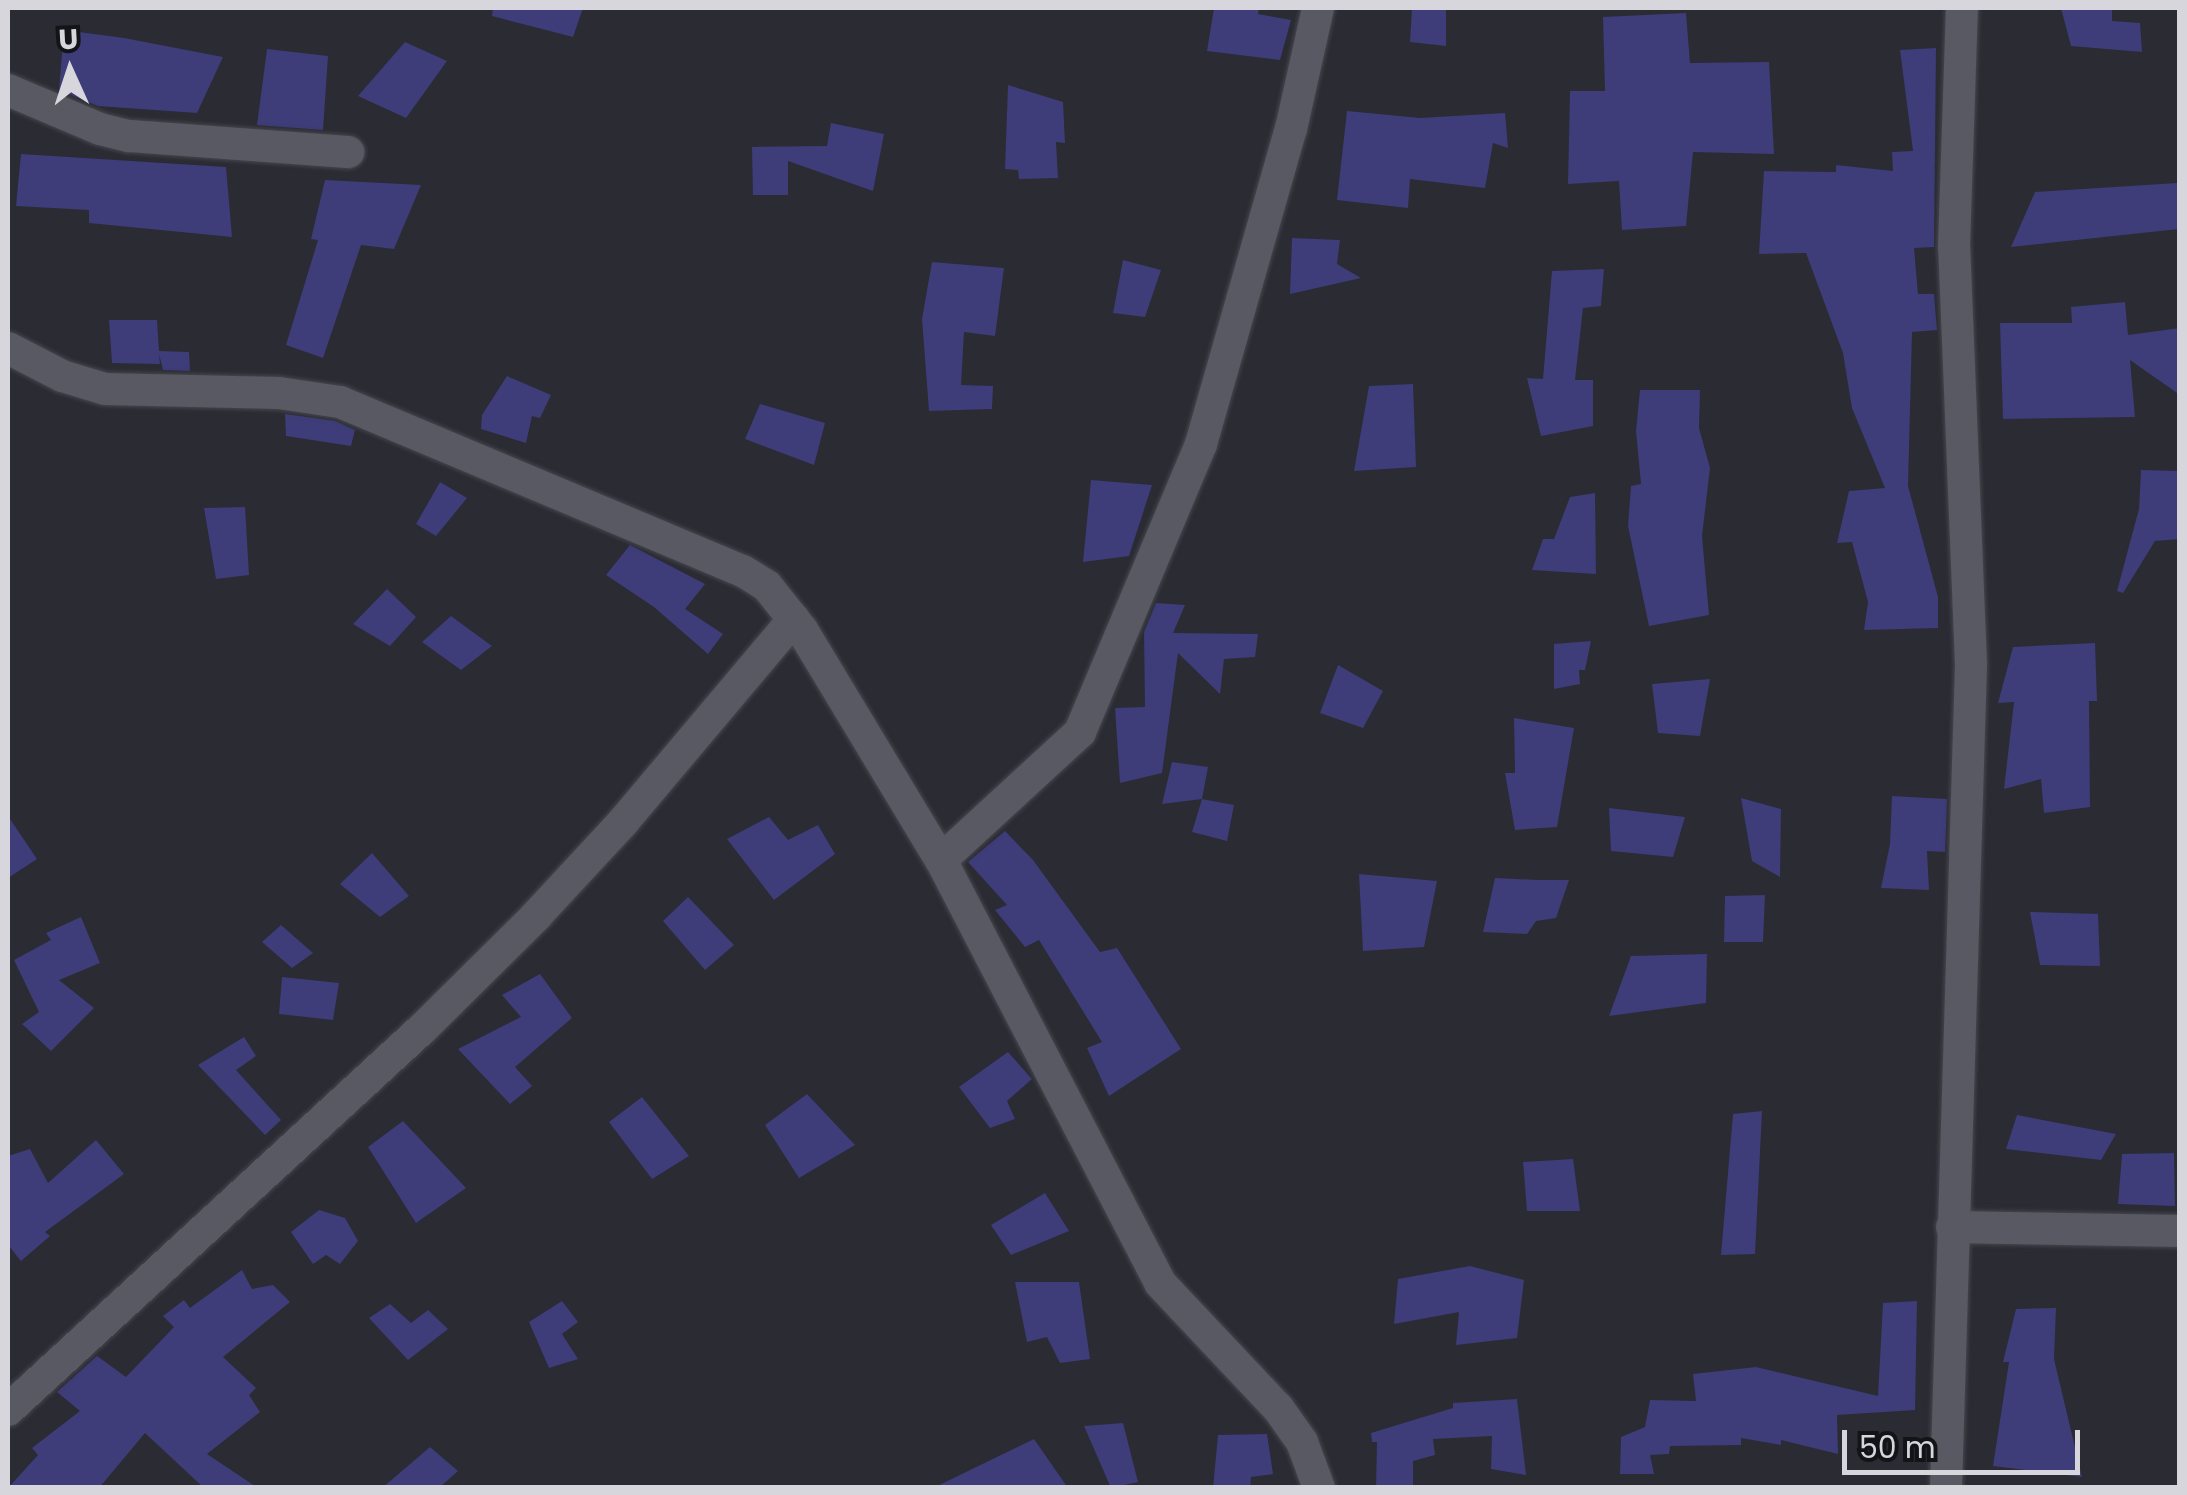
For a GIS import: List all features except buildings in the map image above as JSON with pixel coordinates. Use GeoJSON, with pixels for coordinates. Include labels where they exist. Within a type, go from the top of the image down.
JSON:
{"type":"FeatureCollection","features":[{"type":"Feature","properties":{"kind":"street"},"geometry":{"type":"LineString","coordinates":[[941,860],[1080,732],[1201,444],[1291,129],[1318,8]]}},
{"type":"Feature","properties":{"kind":"street"},"geometry":{"type":"LineString","coordinates":[[1946,1488],[1971,665],[1954,247],[1962,8]]}},
{"type":"Feature","properties":{"kind":"street"},"geometry":{"type":"LineString","coordinates":[[8,90],[100,130],[129,136],[348,152]]}},
{"type":"Feature","properties":{"kind":"street"},"geometry":{"type":"LineString","coordinates":[[8,348],[62,376],[105,389],[280,393],[340,402],[743,571],[767,586],[794,619],[941,860],[1160,1283],[1278,1408],[1302,1442],[1320,1488]]}},
{"type":"Feature","properties":{"kind":"street"},"geometry":{"type":"LineString","coordinates":[[8,1410],[424,1027],[536,916],[623,822],[794,619]]}},
{"type":"Feature","properties":{"kind":"street"},"geometry":{"type":"LineString","coordinates":[[1952,1227],[2180,1230]]}}]}
